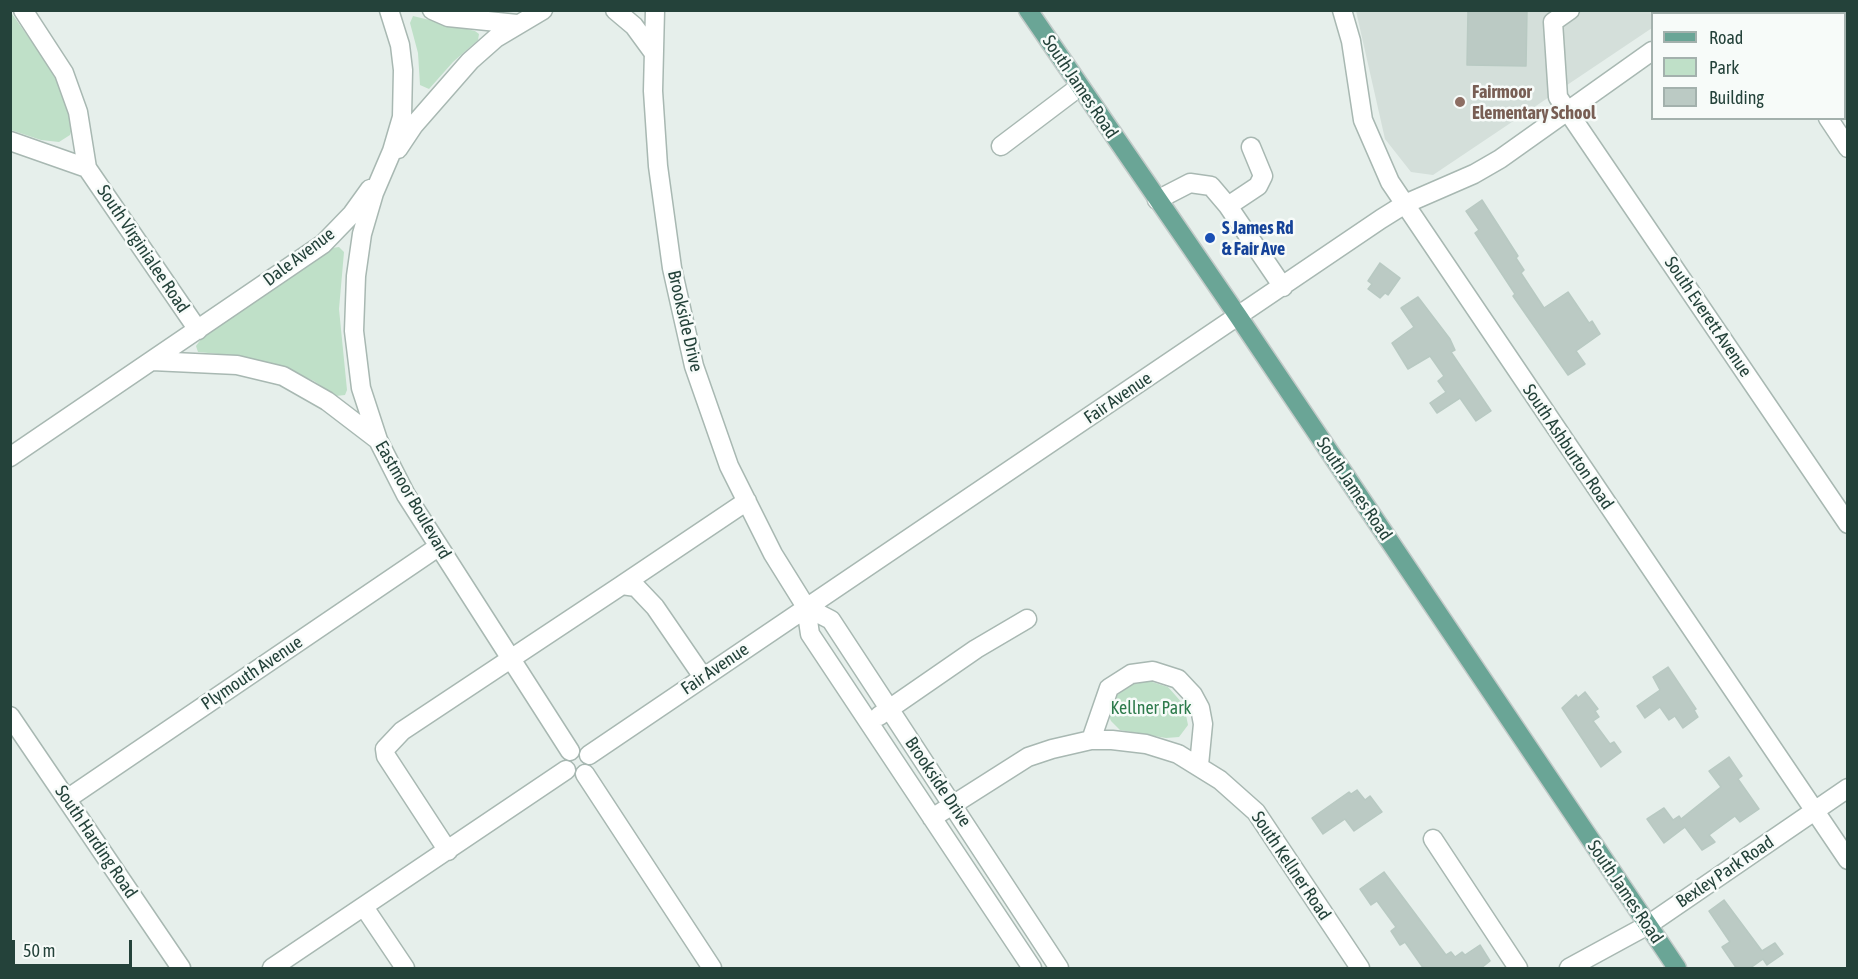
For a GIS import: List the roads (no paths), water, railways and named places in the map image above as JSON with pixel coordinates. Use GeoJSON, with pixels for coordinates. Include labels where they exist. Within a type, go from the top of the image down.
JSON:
{"type":"FeatureCollection","features":[{"type":"Feature","properties":{"kind":"main road","name":"South James Road"},"geometry":{"type":"LineString","coordinates":[[1028,10],[1238,316],[1677,969]]}},
{"type":"Feature","properties":{"kind":"street","name":"South Virginialee Road"},"geometry":{"type":"LineString","coordinates":[[23,10],[64,73],[78,112],[87,168],[198,330]]}},
{"type":"Feature","properties":{"kind":"street","name":"Eastmoor Boulevard"},"geometry":{"type":"LineString","coordinates":[[389,10],[400,45],[402,117],[386,166],[374,193],[362,234],[356,276],[354,331],[361,388],[390,468],[438,547],[570,751]]}},
{"type":"Feature","properties":{"kind":"street"},"geometry":{"type":"LineString","coordinates":[[432,10],[458,18],[517,24]]}},
{"type":"Feature","properties":{"kind":"street","name":"Dale Avenue"},"geometry":{"type":"LineString","coordinates":[[11,457],[323,244],[352,214],[414,125],[470,61],[517,24],[543,10]]}},
{"type":"Feature","properties":{"kind":"street"},"geometry":{"type":"LineString","coordinates":[[615,10],[634,26],[653,52]]}},
{"type":"Feature","properties":{"kind":"street","name":"Brookside Drive"},"geometry":{"type":"LineString","coordinates":[[655,10],[653,52],[658,166],[672,268],[694,366],[729,466],[773,554],[807,607],[810,634],[1032,969]]}},
{"type":"Feature","properties":{"kind":"street","name":"South Ashburton Road"},"geometry":{"type":"LineString","coordinates":[[1342,10],[1351,41],[1363,120],[1374,151],[1405,204],[1848,860]]}},
{"type":"Feature","properties":{"kind":"street","name":"South Everett Avenue"},"geometry":{"type":"LineString","coordinates":[[1570,10],[1553,22],[1558,97],[1848,524]]}},
{"type":"Feature","properties":{"kind":"street","name":"Fair Avenue"},"geometry":{"type":"LineString","coordinates":[[589,754],[1405,204],[1474,174],[1500,159],[1651,52]]}},
{"type":"Feature","properties":{"kind":"street"},"geometry":{"type":"LineString","coordinates":[[1001,146],[1079,87]]}},
{"type":"Feature","properties":{"kind":"street"},"geometry":{"type":"LineString","coordinates":[[1829,120],[1848,148]]}},
{"type":"Feature","properties":{"kind":"street","name":"South Virginialee Road"},"geometry":{"type":"LineString","coordinates":[[10,141],[87,168]]}},
{"type":"Feature","properties":{"kind":"street"},"geometry":{"type":"LineString","coordinates":[[1228,206],[1258,186],[1263,177],[1251,147]]}},
{"type":"Feature","properties":{"kind":"street"},"geometry":{"type":"LineString","coordinates":[[1157,200],[1190,183],[1211,186],[1228,206],[1283,287]]}},
{"type":"Feature","properties":{"kind":"street"},"geometry":{"type":"LineString","coordinates":[[152,362],[237,365],[283,376],[327,401],[378,440]]}},
{"type":"Feature","properties":{"kind":"street"},"geometry":{"type":"LineString","coordinates":[[448,851],[386,756],[385,749],[402,731],[747,501]]}},
{"type":"Feature","properties":{"kind":"street","name":"Plymouth Avenue"},"geometry":{"type":"LineString","coordinates":[[67,799],[438,547]]}},
{"type":"Feature","properties":{"kind":"street"},"geometry":{"type":"LineString","coordinates":[[622,585],[636,587],[655,607],[703,677]]}},
{"type":"Feature","properties":{"kind":"street","name":"Brookside Drive"},"geometry":{"type":"LineString","coordinates":[[807,607],[831,620],[1059,969]]}},
{"type":"Feature","properties":{"kind":"street"},"geometry":{"type":"LineString","coordinates":[[868,723],[976,649],[1027,619]]}},
{"type":"Feature","properties":{"kind":"street"},"geometry":{"type":"LineString","coordinates":[[1091,740],[1109,688],[1131,674],[1153,671],[1178,679],[1194,695],[1200,708],[1203,724],[1200,765]]}},
{"type":"Feature","properties":{"kind":"street","name":"South Harding Road"},"geometry":{"type":"LineString","coordinates":[[10,716],[182,969]]}},
{"type":"Feature","properties":{"kind":"street","name":"South Kellner Road"},"geometry":{"type":"LineString","coordinates":[[932,818],[1028,757],[1091,740],[1146,744],[1178,754],[1200,765],[1220,780],[1256,813],[1360,969]]}},
{"type":"Feature","properties":{"kind":"street"},"geometry":{"type":"LineString","coordinates":[[580,749],[589,754],[591,765],[585,774],[575,776],[566,770],[564,760],[570,751],[580,749]]}},
{"type":"Feature","properties":{"kind":"street"},"geometry":{"type":"LineString","coordinates":[[272,969],[566,770]]}},
{"type":"Feature","properties":{"kind":"street"},"geometry":{"type":"LineString","coordinates":[[585,774],[712,969]]}},
{"type":"Feature","properties":{"kind":"street","name":"Bexley Park Road"},"geometry":{"type":"LineString","coordinates":[[1569,969],[1648,925],[1848,788]]}},
{"type":"Feature","properties":{"kind":"street"},"geometry":{"type":"LineString","coordinates":[[1433,839],[1518,969]]}},
{"type":"Feature","properties":{"kind":"street"},"geometry":{"type":"LineString","coordinates":[[997,916],[1016,904]]}},
{"type":"Feature","properties":{"kind":"street"},"geometry":{"type":"LineString","coordinates":[[364,907],[405,969]]}},
{"type":"Feature","properties":{"kind":"place","name":"Fairmoor Elementary School"},"geometry":{"type":"Point","coordinates":[1460,102]}},
{"type":"Feature","properties":{"kind":"place","name":"S James Rd & Fair Ave"},"geometry":{"type":"Point","coordinates":[1210,238]}},
{"type":"Feature","properties":{"kind":"park label","name":"Kellner Park"},"geometry":{"type":"Point","coordinates":[1151,708]}}]}
